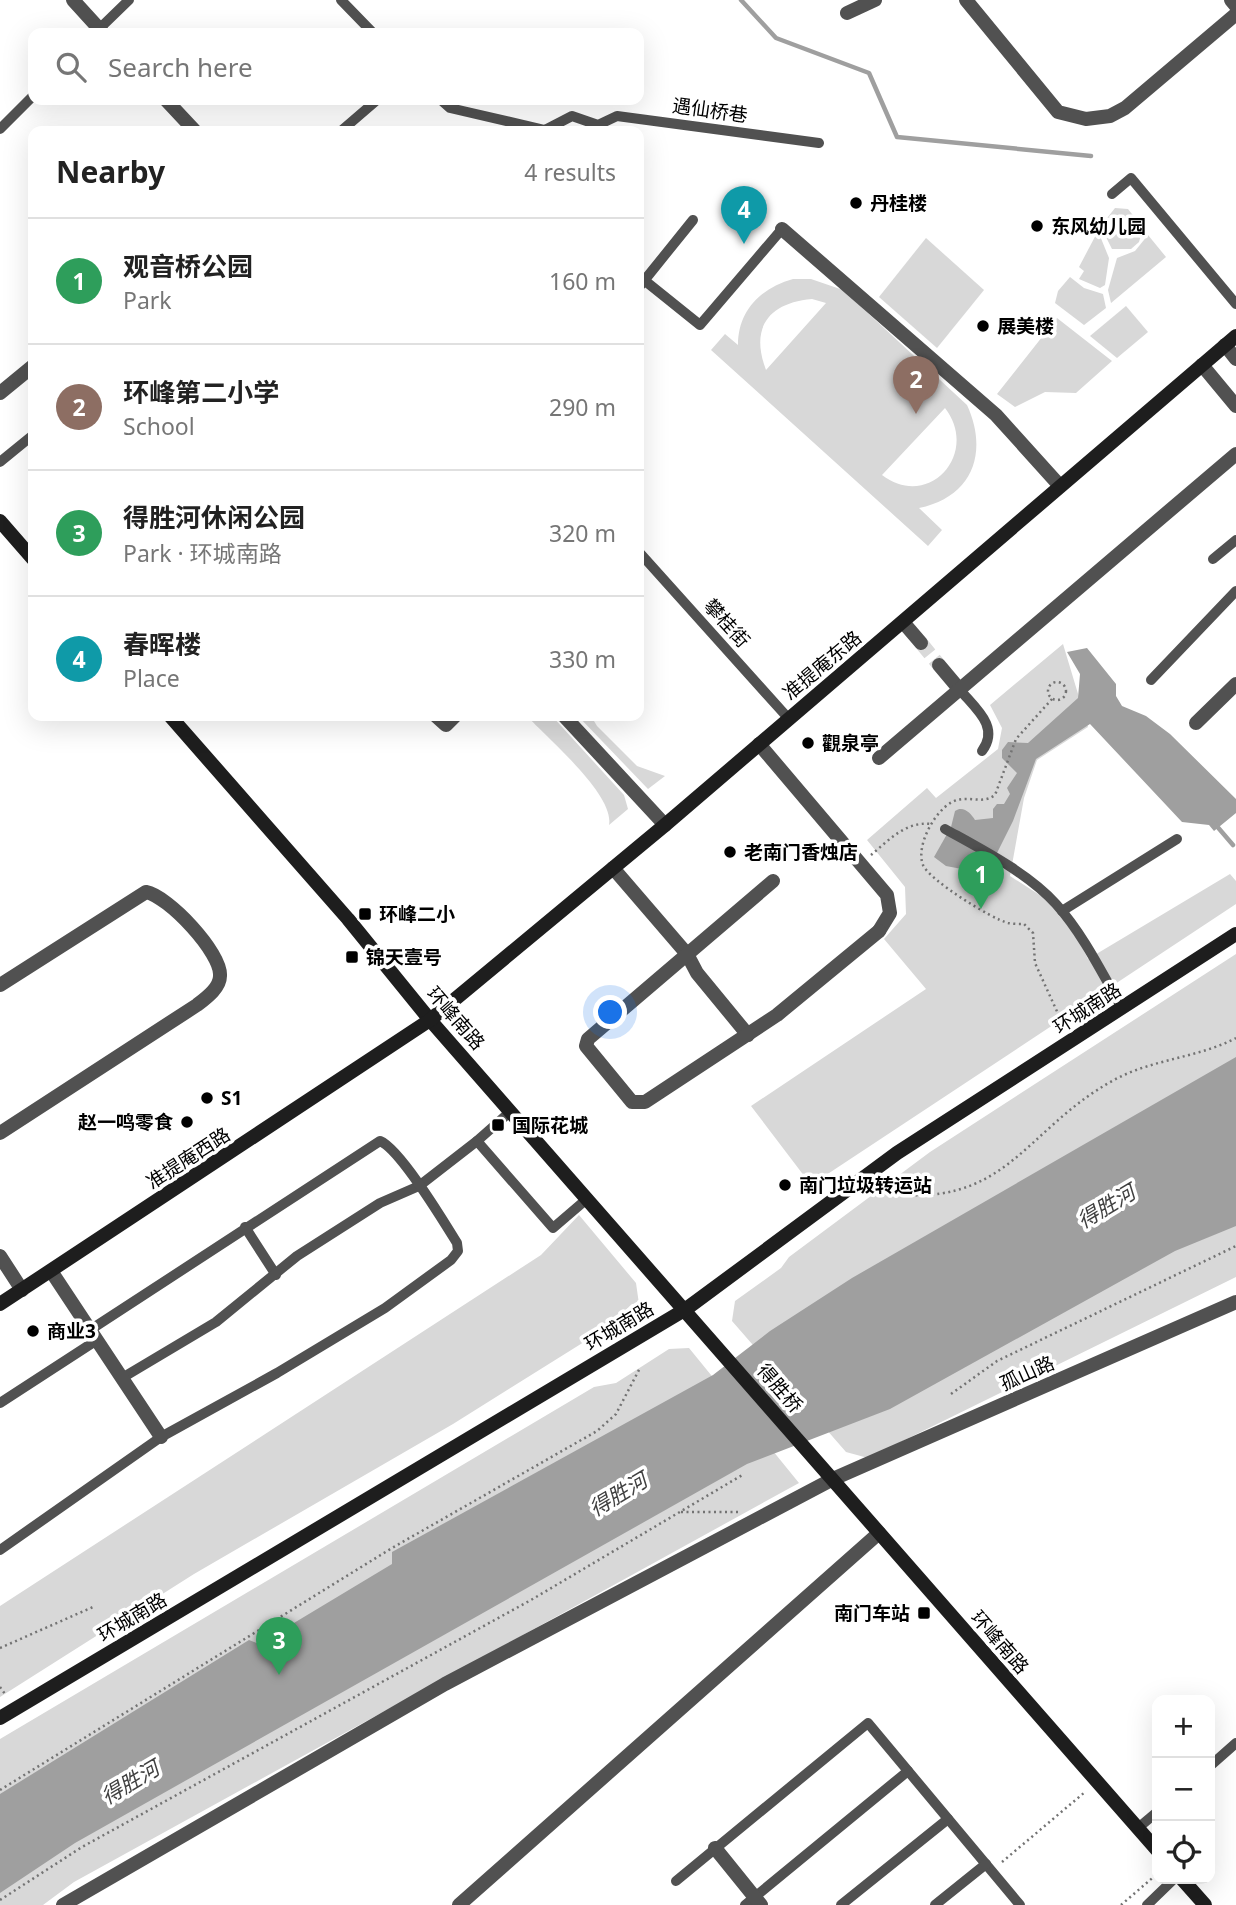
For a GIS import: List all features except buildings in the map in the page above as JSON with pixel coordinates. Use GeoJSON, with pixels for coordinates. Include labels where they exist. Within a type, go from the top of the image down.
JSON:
{"type":"FeatureCollection","features":[{"type":"Feature","properties":{"kind":"main road","name":"准提庵东路"},"geometry":{"type":"LineString","coordinates":[[430,1020],[665,825],[1230,341]]}},
{"type":"Feature","properties":{"kind":"main road"},"geometry":{"type":"LineString","coordinates":[[0,521],[28,553]]}},
{"type":"Feature","properties":{"kind":"main road","name":"环峰南路"},"geometry":{"type":"LineString","coordinates":[[174,721],[430,1020],[716,1343]]}},
{"type":"Feature","properties":{"kind":"main road","name":"环城南路"},"geometry":{"type":"LineString","coordinates":[[0,1718],[685,1309],[897,1153],[1236,934]]}},
{"type":"Feature","properties":{"kind":"main road","name":"准提庵西路"},"geometry":{"type":"LineString","coordinates":[[0,1304],[430,1020]]}},
{"type":"Feature","properties":{"kind":"main road","name":"得胜桥"},"geometry":{"type":"LineString","coordinates":[[716,1343],[815,1458]]}},
{"type":"Feature","properties":{"kind":"main road","name":"环峰南路"},"geometry":{"type":"LineString","coordinates":[[815,1458],[1152,1844]]}},
{"type":"Feature","properties":{"kind":"main road"},"geometry":{"type":"LineString","coordinates":[[1186,1884],[1205,1905]]}},
{"type":"Feature","properties":{"kind":"street"},"geometry":{"type":"LineString","coordinates":[[73,0],[96,28]]}},
{"type":"Feature","properties":{"kind":"street"},"geometry":{"type":"LineString","coordinates":[[847,13],[875,0]]}},
{"type":"Feature","properties":{"kind":"street"},"geometry":{"type":"LineString","coordinates":[[966,0],[1058,112],[1086,119],[1111,116],[1125,108],[1236,14]]}},
{"type":"Feature","properties":{"kind":"street"},"geometry":{"type":"LineString","coordinates":[[1231,0],[1236,6]]}},
{"type":"Feature","properties":{"kind":"street"},"geometry":{"type":"LineString","coordinates":[[171,105],[190,126]]}},
{"type":"Feature","properties":{"kind":"street"},"geometry":{"type":"LineString","coordinates":[[782,229],[996,415],[1060,485]]}},
{"type":"Feature","properties":{"kind":"street"},"geometry":{"type":"LineString","coordinates":[[1230,341],[1236,359]]}},
{"type":"Feature","properties":{"kind":"street"},"geometry":{"type":"LineString","coordinates":[[1202,365],[1236,406]]}},
{"type":"Feature","properties":{"kind":"street"},"geometry":{"type":"LineString","coordinates":[[0,393],[28,370]]}},
{"type":"Feature","properties":{"kind":"street"},"geometry":{"type":"LineString","coordinates":[[879,758],[1236,454]]}},
{"type":"Feature","properties":{"kind":"street"},"geometry":{"type":"LineString","coordinates":[[903,622],[921,643]]}},
{"type":"Feature","properties":{"kind":"street"},"geometry":{"type":"LineString","coordinates":[[939,665],[960,690]]}},
{"type":"Feature","properties":{"kind":"street"},"geometry":{"type":"LineString","coordinates":[[1196,723],[1236,684]]}},
{"type":"Feature","properties":{"kind":"street"},"geometry":{"type":"LineString","coordinates":[[569,721],[665,825]]}},
{"type":"Feature","properties":{"kind":"street"},"geometry":{"type":"LineString","coordinates":[[759,744],[887,895],[890,913],[879,931],[778,1015],[645,1102],[632,1102],[586,1046],[589,1039],[773,881]]}},
{"type":"Feature","properties":{"kind":"street"},"geometry":{"type":"LineString","coordinates":[[613,868],[687,954],[697,973],[748,1035]]}},
{"type":"Feature","properties":{"kind":"street"},"geometry":{"type":"LineString","coordinates":[[0,985],[146,892],[167,901],[207,946],[220,968],[220,979],[216,988],[197,1005],[0,1133]]}},
{"type":"Feature","properties":{"kind":"street"},"geometry":{"type":"LineString","coordinates":[[0,1256],[22,1290]]}},
{"type":"Feature","properties":{"kind":"street"},"geometry":{"type":"LineString","coordinates":[[51,1271],[162,1437]]}},
{"type":"Feature","properties":{"kind":"street","name":"孤山路"},"geometry":{"type":"LineString","coordinates":[[63,1905],[445,1684],[833,1479],[1236,1302]]}},
{"type":"Feature","properties":{"kind":"street"},"geometry":{"type":"LineString","coordinates":[[459,1905],[879,1533]]}},
{"type":"Feature","properties":{"kind":"street"},"geometry":{"type":"LineString","coordinates":[[715,1848],[754,1902]]}},
{"type":"Feature","properties":{"kind":"lane"},"geometry":{"type":"LineString","coordinates":[[103,28],[129,0]]}},
{"type":"Feature","properties":{"kind":"lane"},"geometry":{"type":"LineString","coordinates":[[341,0],[368,28]]}},
{"type":"Feature","properties":{"kind":"lane"},"geometry":{"type":"LineString","coordinates":[[0,129],[28,101]]}},
{"type":"Feature","properties":{"kind":"lane"},"geometry":{"type":"LineString","coordinates":[[347,126],[371,105]]}},
{"type":"Feature","properties":{"kind":"lane","name":"遇仙桥巷"},"geometry":{"type":"LineString","coordinates":[[447,105],[528,126]]}},
{"type":"Feature","properties":{"kind":"lane","name":"遇仙桥巷"},"geometry":{"type":"LineString","coordinates":[[553,126],[572,116],[598,125],[617,116],[819,143]]}},
{"type":"Feature","properties":{"kind":"lane"},"geometry":{"type":"LineString","coordinates":[[1112,194],[1131,178],[1236,304]]}},
{"type":"Feature","properties":{"kind":"lane"},"geometry":{"type":"LineString","coordinates":[[644,281],[692,220]]}},
{"type":"Feature","properties":{"kind":"lane"},"geometry":{"type":"LineString","coordinates":[[644,285],[700,326],[782,229]]}},
{"type":"Feature","properties":{"kind":"lane"},"geometry":{"type":"LineString","coordinates":[[0,462],[28,439]]}},
{"type":"Feature","properties":{"kind":"lane"},"geometry":{"type":"LineString","coordinates":[[1213,559],[1236,540]]}},
{"type":"Feature","properties":{"kind":"lane","name":"攀桂街"},"geometry":{"type":"LineString","coordinates":[[644,558],[789,719]]}},
{"type":"Feature","properties":{"kind":"lane"},"geometry":{"type":"LineString","coordinates":[[1151,680],[1236,592]]}},
{"type":"Feature","properties":{"kind":"lane"},"geometry":{"type":"LineString","coordinates":[[960,690],[989,727],[990,736],[982,751]]}},
{"type":"Feature","properties":{"kind":"lane"},"geometry":{"type":"LineString","coordinates":[[945,829],[997,859],[1042,892],[1062,911],[1122,1008]]}},
{"type":"Feature","properties":{"kind":"lane"},"geometry":{"type":"LineString","coordinates":[[1062,911],[1177,839]]}},
{"type":"Feature","properties":{"kind":"lane"},"geometry":{"type":"LineString","coordinates":[[122,1378],[216,1322],[331,1233],[380,1203],[419,1186],[511,1111]]}},
{"type":"Feature","properties":{"kind":"lane"},"geometry":{"type":"LineString","coordinates":[[0,1403],[245,1227],[380,1141],[389,1146],[457,1243],[458,1251],[451,1260],[385,1308],[277,1373],[162,1437],[0,1550]]}},
{"type":"Feature","properties":{"kind":"lane"},"geometry":{"type":"LineString","coordinates":[[477,1141],[553,1228],[588,1198]]}},
{"type":"Feature","properties":{"kind":"lane"},"geometry":{"type":"LineString","coordinates":[[245,1227],[276,1275]]}},
{"type":"Feature","properties":{"kind":"lane"},"geometry":{"type":"LineString","coordinates":[[676,1881],[868,1723],[1020,1905]]}},
{"type":"Feature","properties":{"kind":"lane"},"geometry":{"type":"LineString","coordinates":[[1215,1762],[1236,1743]]}},
{"type":"Feature","properties":{"kind":"lane"},"geometry":{"type":"LineString","coordinates":[[754,1902],[908,1771]]}},
{"type":"Feature","properties":{"kind":"lane"},"geometry":{"type":"LineString","coordinates":[[1138,1828],[1152,1816]]}},
{"type":"Feature","properties":{"kind":"lane"},"geometry":{"type":"LineString","coordinates":[[841,1905],[947,1819]]}},
{"type":"Feature","properties":{"kind":"lane"},"geometry":{"type":"LineString","coordinates":[[935,1905],[988,1868]]}},
{"type":"Feature","properties":{"kind":"lane"},"geometry":{"type":"LineString","coordinates":[[1147,1905],[1169,1884]]}},
{"type":"Feature","properties":{"kind":"path"},"geometry":{"type":"LineString","coordinates":[[1052,699],[1047,692],[1050,684],[1062,682],[1066,690],[1064,697],[1052,699],[1016,739],[995,795],[983,800],[956,799],[945,807],[932,824],[922,854],[926,870],[994,918],[1010,924],[1024,924],[1033,933],[1035,963],[1070,1042]]}},
{"type":"Feature","properties":{"kind":"path"},"geometry":{"type":"LineString","coordinates":[[860,864],[905,828],[920,823],[945,829]]}},
{"type":"Feature","properties":{"kind":"path"},"geometry":{"type":"LineString","coordinates":[[877,1192],[925,1195],[965,1188],[1012,1163],[1090,1095],[1116,1078],[1203,1052],[1236,1038]]}},
{"type":"Feature","properties":{"kind":"path"},"geometry":{"type":"LineString","coordinates":[[951,1394],[997,1361],[1236,1246]]}},
{"type":"Feature","properties":{"kind":"path"},"geometry":{"type":"LineString","coordinates":[[0,1790],[392,1548],[597,1431],[616,1414],[640,1367]]}},
{"type":"Feature","properties":{"kind":"path"},"geometry":{"type":"LineString","coordinates":[[0,1900],[82,1847],[531,1600],[678,1511],[744,1475]]}},
{"type":"Feature","properties":{"kind":"path"},"geometry":{"type":"LineString","coordinates":[[678,1511],[743,1512]]}},
{"type":"Feature","properties":{"kind":"path"},"geometry":{"type":"LineString","coordinates":[[0,1648],[93,1607]]}},
{"type":"Feature","properties":{"kind":"path"},"geometry":{"type":"LineString","coordinates":[[0,1687],[5,1694]]}},
{"type":"Feature","properties":{"kind":"path"},"geometry":{"type":"LineString","coordinates":[[988,1868],[1097,1782]]}},
{"type":"Feature","properties":{"kind":"path"},"geometry":{"type":"LineString","coordinates":[[1121,1905],[1152,1878]]}},
{"type":"Feature","properties":{"kind":"shaded area"},"geometry":{"type":"Polygon","coordinates":[[[1115,208],[1128,209],[1143,228],[1139,242],[1131,249],[1112,249],[1105,235],[1109,228],[1104,222],[1115,208]]]}},
{"type":"Feature","properties":{"kind":"shaded area"},"geometry":{"type":"Polygon","coordinates":[[[1098,231],[1109,258],[1105,285],[1100,288],[1079,279],[1084,271],[1079,267],[1098,231]]]}},
{"type":"Feature","properties":{"kind":"shaded area"},"geometry":{"type":"Polygon","coordinates":[[[1148,235],[1166,257],[1111,303],[1108,290],[1117,258],[1135,251],[1148,235]]]}},
{"type":"Feature","properties":{"kind":"shaded area"},"geometry":{"type":"Polygon","coordinates":[[[926,238],[984,290],[937,348],[879,297],[926,238]]]}},
{"type":"Feature","properties":{"kind":"shaded area"},"geometry":{"type":"Polygon","coordinates":[[[1070,277],[1084,288],[1103,294],[1106,308],[1084,325],[1055,303],[1058,291],[1070,277]]]}},
{"type":"Feature","properties":{"kind":"shaded area"},"geometry":{"type":"Polygon","coordinates":[[[793,279],[811,279],[843,290],[967,405],[976,440],[975,456],[971,470],[952,494],[919,508],[942,530],[928,546],[711,350],[725,334],[738,345],[739,332],[747,311],[762,295],[793,279]],[[812,299],[784,306],[766,320],[760,342],[766,370],[826,303],[812,299]],[[945,408],[882,475],[900,484],[917,486],[932,481],[944,472],[953,458],[957,443],[954,425],[945,408]]]}},
{"type":"Feature","properties":{"kind":"shaded area"},"geometry":{"type":"Polygon","coordinates":[[[1126,306],[1148,332],[1117,358],[1090,336],[1126,306]]]}},
{"type":"Feature","properties":{"kind":"shaded area"},"geometry":{"type":"Polygon","coordinates":[[[1057,318],[1112,361],[1076,393],[1045,392],[1015,407],[997,394],[1057,318]]]}},
{"type":"Feature","properties":{"kind":"shaded area"},"geometry":{"type":"Polygon","coordinates":[[[1063,644],[1088,727],[1037,760],[1024,798],[1010,876],[1052,903],[1078,939],[1088,959],[1230,874],[1236,881],[1236,904],[811,1185],[751,1106],[926,989],[884,939],[906,914],[905,887],[867,840],[927,788],[936,798],[998,749],[1002,728],[990,705],[1063,644]]]}},
{"type":"Feature","properties":{"kind":"shaded area"},"geometry":{"type":"Polygon","coordinates":[[[532,721],[557,721],[624,795],[628,809],[609,825],[602,798],[532,721]]]}},
{"type":"Feature","properties":{"kind":"shaded area"},"geometry":{"type":"Polygon","coordinates":[[[583,721],[594,721],[637,766],[665,776],[648,789],[583,721]]]}},
{"type":"Feature","properties":{"kind":"shaded area"},"geometry":{"type":"Polygon","coordinates":[[[1236,954],[1236,1277],[868,1458],[846,1452],[732,1321],[735,1301],[781,1268],[789,1257],[930,1152],[1236,954]]]}},
{"type":"Feature","properties":{"kind":"shaded area"},"geometry":{"type":"Polygon","coordinates":[[[579,1215],[636,1283],[639,1304],[632,1304],[608,1327],[453,1424],[194,1574],[0,1697],[0,1606],[541,1255],[579,1215]]]}},
{"type":"Feature","properties":{"kind":"shaded area"},"geometry":{"type":"Polygon","coordinates":[[[689,1348],[799,1483],[74,1882],[43,1905],[0,1905],[0,1739],[594,1387],[616,1383],[669,1349],[689,1348]]]}},
{"type":"Feature","properties":{"kind":"water"},"geometry":{"type":"Polygon","coordinates":[[[1087,648],[1116,684],[1116,696],[1122,706],[1146,716],[1170,734],[1236,799],[1236,813],[1214,831],[1209,825],[1182,822],[1090,724],[1036,759],[1013,821],[992,863],[996,877],[989,887],[967,870],[946,866],[934,857],[951,827],[955,811],[964,809],[975,820],[993,818],[993,809],[997,804],[1004,804],[1010,794],[1007,788],[1017,773],[1002,758],[1002,750],[1008,742],[1028,743],[1078,698],[1080,674],[1067,652],[1087,648]]]}},
{"type":"Feature","properties":{"kind":"water","name":"得胜河"},"geometry":{"type":"Polygon","coordinates":[[[1236,1057],[1236,1226],[1175,1251],[890,1409],[747,1464],[75,1843],[0,1893],[0,1794],[249,1640],[259,1644],[392,1564],[392,1552],[713,1375],[770,1331],[852,1278],[1236,1057]]]}},
{"type":"Feature","properties":{"kind":"waterway"},"geometry":{"type":"LineString","coordinates":[[741,0],[776,38],[869,73],[897,137],[1091,156]]}},
{"type":"Feature","properties":{"kind":"waterway"},"geometry":{"type":"LineString","coordinates":[[1215,824],[1233,845]]}},
{"type":"Feature","properties":{"kind":"tunnel"},"geometry":{"type":"LineString","coordinates":[[921,643],[939,665]]}},
{"type":"Feature","properties":{"kind":"place","name":"丹桂楼"},"geometry":{"type":"Point","coordinates":[856,203]}},
{"type":"Feature","properties":{"kind":"place","name":"东风幼儿园"},"geometry":{"type":"Point","coordinates":[1037,226]}},
{"type":"Feature","properties":{"kind":"place","name":"春晖楼"},"geometry":{"type":"Point","coordinates":[744,244]}},
{"type":"Feature","properties":{"kind":"place","name":"展美楼"},"geometry":{"type":"Point","coordinates":[983,326]}},
{"type":"Feature","properties":{"kind":"place","name":"环峰第二小学"},"geometry":{"type":"Point","coordinates":[916,414]}},
{"type":"Feature","properties":{"kind":"place","name":"觀泉亭"},"geometry":{"type":"Point","coordinates":[808,743]}},
{"type":"Feature","properties":{"kind":"place","name":"老南门香烛店"},"geometry":{"type":"Point","coordinates":[730,852]}},
{"type":"Feature","properties":{"kind":"place","name":"观音桥公园"},"geometry":{"type":"Point","coordinates":[981,909]}},
{"type":"Feature","properties":{"kind":"place","name":"环峰二小"},"geometry":{"type":"Point","coordinates":[365,914]}},
{"type":"Feature","properties":{"kind":"place","name":"锦天壹号"},"geometry":{"type":"Point","coordinates":[352,957]}},
{"type":"Feature","properties":{"kind":"place","name":"S1"},"geometry":{"type":"Point","coordinates":[207,1098]}},
{"type":"Feature","properties":{"kind":"place","name":"赵一鸣零食"},"geometry":{"type":"Point","coordinates":[187,1122]}},
{"type":"Feature","properties":{"kind":"place","name":"国际花城"},"geometry":{"type":"Point","coordinates":[498,1125]}},
{"type":"Feature","properties":{"kind":"place","name":"南门垃圾转运站"},"geometry":{"type":"Point","coordinates":[785,1185]}},
{"type":"Feature","properties":{"kind":"place","name":"商业3"},"geometry":{"type":"Point","coordinates":[33,1331]}},
{"type":"Feature","properties":{"kind":"place","name":"南门车站"},"geometry":{"type":"Point","coordinates":[924,1613]}},
{"type":"Feature","properties":{"kind":"place","name":"得胜河休闲公园"},"geometry":{"type":"Point","coordinates":[279,1675]}}]}
